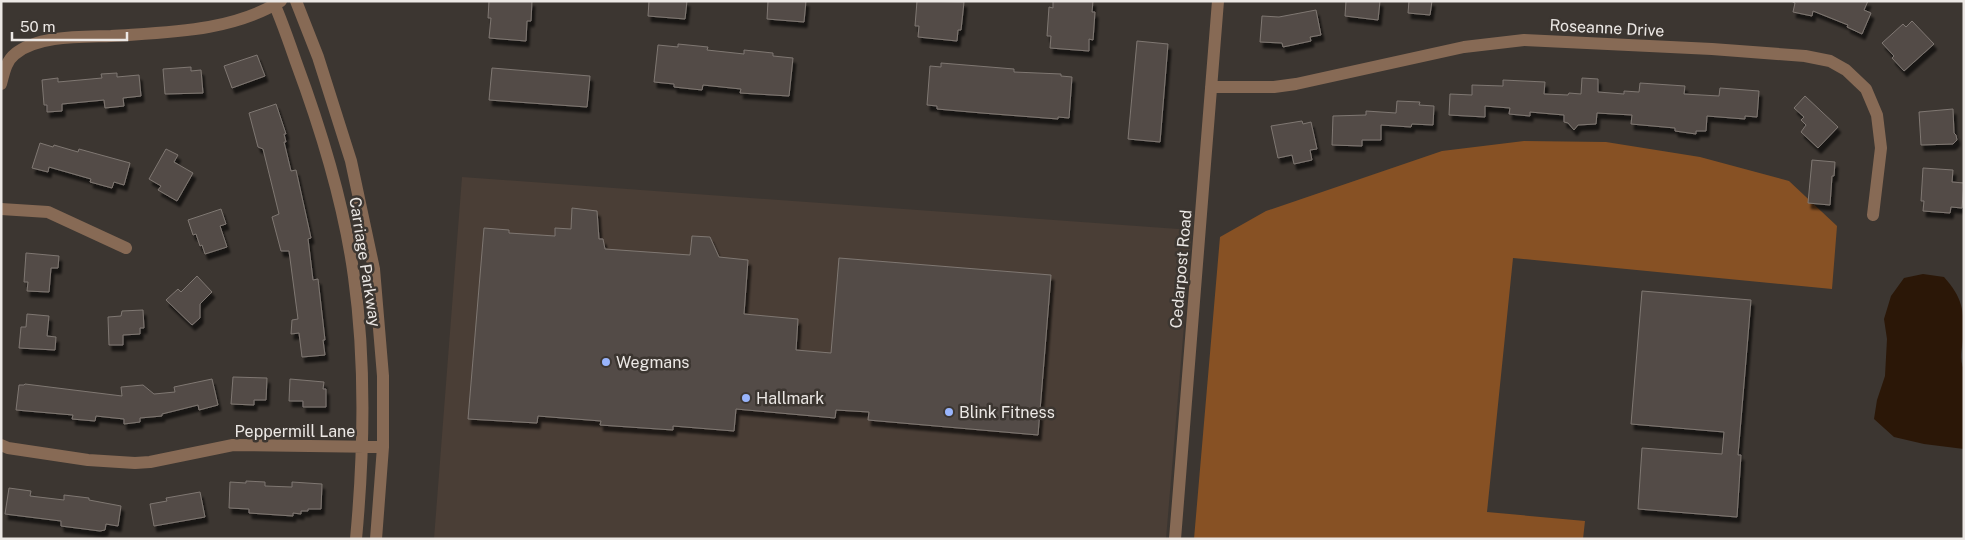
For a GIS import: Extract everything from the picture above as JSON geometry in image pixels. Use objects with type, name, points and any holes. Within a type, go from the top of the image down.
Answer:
[{"type":"street","name":"Carriage Parkway","points":[[296,1],[318,57],[351,161],[374,269],[383,376],[383,448],[376,539]]},
{"type":"street","name":"Cedarpost Road","points":[[1175,539],[1218,1]]},
{"type":"street","name":"Carriage Parkway","points":[[276,2],[320,125],[343,212],[354,278],[361,345],[362,447],[356,539]]},
{"type":"street","points":[[1,84],[7,62],[16,53],[31,45],[60,38],[161,33],[220,25],[263,12],[276,2]]},
{"type":"street","name":"Roseanne Drive","points":[[1211,87],[1274,87],[1296,84],[1464,48],[1524,40],[1712,49],[1805,56],[1830,61],[1846,70],[1866,89],[1877,115],[1881,148],[1872,215]]},
{"type":"street","points":[[1,209],[48,212],[126,248]]},
{"type":"street","name":"Peppermill Lane","points":[[1,445],[8,448],[88,460],[135,462],[150,462],[233,445],[383,448]]},
{"type":"shaded area","points":[[1524,141],[1606,142],[1700,157],[1789,181],[1837,226],[1832,289],[1513,258],[1487,512],[1585,521],[1583,539],[1194,539],[1220,237],[1266,211],[1442,151]]},
{"type":"shaded area","points":[[462,177],[1192,230],[1166,539],[434,539]]},
{"type":"shaded area","points":[[1923,274],[1944,277],[1955,291],[1963,312],[1961,358],[1964,370],[1964,449],[1924,444],[1894,437],[1874,419],[1877,400],[1885,376],[1887,339],[1884,319],[1891,296],[1904,278]]},
{"type":"building","points":[[489,1],[532,1],[531,21],[527,21],[526,41],[489,38],[491,18],[488,18]]},
{"type":"building","points":[[649,1],[687,1],[685,19],[648,16]]},
{"type":"building","points":[[768,1],[806,1],[804,22],[767,19]]},
{"type":"building","points":[[917,1],[964,2],[961,30],[958,30],[957,41],[918,37],[919,26],[915,26]]},
{"type":"building","points":[[1053,1],[1093,1],[1092,12],[1095,12],[1093,40],[1089,39],[1089,51],[1050,48],[1051,36],[1047,36],[1049,7],[1053,8]]},
{"type":"building","points":[[1346,1],[1380,1],[1378,20],[1345,16]]},
{"type":"building","points":[[1409,1],[1432,1],[1430,15],[1408,13]]},
{"type":"building","points":[[1791,1],[1868,1],[1864,10],[1871,13],[1862,34],[1847,27],[1848,25],[1813,11],[1812,16],[1793,12],[1795,3]]},
{"type":"building","points":[[1316,10],[1321,35],[1310,37],[1311,41],[1283,47],[1282,43],[1260,42],[1262,16],[1279,17]]},
{"type":"building","points":[[1912,21],[1934,44],[1904,71],[1882,43],[1903,24],[1906,27]]},
{"type":"building","points":[[1137,41],[1168,44],[1160,142],[1128,139]]},
{"type":"building","points":[[678,44],[708,47],[707,50],[744,54],[744,50],[773,53],[773,56],[793,58],[789,96],[740,93],[741,89],[703,85],[702,90],[674,87],[674,84],[654,82],[658,45],[678,47]]},
{"type":"building","points":[[257,55],[265,76],[232,88],[224,66]]},
{"type":"building","points":[[941,63],[1014,69],[1014,72],[1061,74],[1061,76],[1072,77],[1069,118],[1058,117],[1058,119],[937,109],[937,106],[927,105],[930,66],[941,67]]},
{"type":"building","points":[[191,67],[191,71],[201,70],[203,93],[165,94],[163,69]]},
{"type":"building","points":[[492,68],[590,76],[587,107],[489,100]]},
{"type":"building","points":[[117,73],[117,77],[139,75],[141,96],[123,98],[124,106],[105,108],[104,100],[62,104],[62,111],[47,112],[47,105],[44,105],[42,80],[58,78],[58,82],[102,78],[101,74]]},
{"type":"building","points":[[1582,78],[1598,79],[1598,92],[1624,94],[1624,91],[1639,92],[1640,83],[1685,86],[1684,94],[1719,96],[1720,88],[1759,91],[1757,117],[1745,116],[1745,119],[1707,116],[1706,131],[1696,131],[1696,134],[1675,131],[1675,128],[1631,124],[1632,115],[1597,113],[1596,124],[1578,125],[1574,130],[1568,123],[1564,122],[1564,115],[1530,112],[1530,116],[1509,114],[1510,108],[1485,106],[1485,117],[1449,115],[1450,94],[1472,95],[1472,85],[1503,86],[1503,80],[1545,82],[1544,94],[1568,95],[1569,93],[1581,94]]},
{"type":"building","points":[[1805,96],[1838,127],[1818,148],[1801,132],[1806,125],[1801,120],[1804,117],[1794,108]]},
{"type":"building","points":[[1397,101],[1420,102],[1419,105],[1434,106],[1433,125],[1412,124],[1411,127],[1381,125],[1381,140],[1362,140],[1362,146],[1332,145],[1333,116],[1366,115],[1366,111],[1396,113]]},
{"type":"building","points":[[276,104],[286,134],[284,134],[286,142],[284,142],[291,171],[296,170],[311,238],[308,239],[313,280],[318,279],[325,355],[302,357],[299,333],[291,334],[292,320],[298,319],[289,251],[281,251],[272,217],[279,214],[263,149],[258,147],[249,113]]},
{"type":"building","points":[[1953,109],[1954,133],[1957,140],[1953,144],[1921,145],[1919,112]]},
{"type":"building","points":[[1302,121],[1303,124],[1311,122],[1317,149],[1310,150],[1312,160],[1294,164],[1292,155],[1278,158],[1271,126]]},
{"type":"building","points":[[40,143],[78,152],[79,149],[130,163],[124,185],[114,182],[112,188],[90,182],[91,179],[49,167],[48,172],[32,168]]},
{"type":"building","points":[[166,149],[178,155],[174,162],[193,173],[177,201],[158,190],[161,186],[149,179]]},
{"type":"building","points":[[1812,160],[1835,162],[1830,205],[1808,203]]},
{"type":"building","points":[[1923,168],[1953,170],[1952,182],[1964,183],[1962,208],[1951,207],[1950,213],[1923,211],[1924,201],[1921,201]]},
{"type":"building","points":[[572,208],[597,211],[599,239],[603,239],[605,249],[690,255],[692,236],[710,237],[719,257],[748,260],[744,314],[798,319],[796,350],[831,353],[839,258],[1051,275],[1038,435],[868,420],[869,412],[836,410],[835,418],[736,409],[734,431],[673,426],[673,430],[600,425],[601,421],[538,416],[537,423],[468,419],[484,228],[509,230],[509,233],[555,236],[555,228],[571,229]]},
{"type":"building","points":[[221,209],[226,224],[220,226],[227,247],[205,254],[196,234],[193,235],[188,220]]},
{"type":"building","points":[[26,253],[59,256],[58,268],[51,268],[49,292],[27,291],[28,282],[24,282]]},
{"type":"building","points":[[197,276],[212,292],[200,304],[200,318],[192,325],[166,300],[178,289],[181,292]]},
{"type":"building","points":[[1642,291],[1751,300],[1738,455],[1741,455],[1737,517],[1638,509],[1642,448],[1722,454],[1724,432],[1631,424]]},
{"type":"building","points":[[143,310],[144,328],[140,328],[140,334],[123,335],[123,345],[109,345],[108,317],[121,316],[122,311]]},
{"type":"building","points":[[27,314],[49,316],[47,336],[56,337],[55,350],[19,348],[21,327],[26,327]]},
{"type":"building","points":[[233,377],[267,378],[266,400],[254,400],[254,405],[231,404]]},
{"type":"building","points":[[212,379],[218,405],[199,410],[198,405],[162,414],[162,416],[140,418],[140,422],[124,424],[124,419],[96,416],[95,421],[72,419],[73,415],[16,410],[19,385],[25,384],[122,396],[121,387],[143,385],[154,394],[175,392],[174,387]]},
{"type":"building","points":[[290,379],[324,382],[323,389],[326,389],[326,407],[303,407],[303,401],[289,401]]},
{"type":"building","points":[[246,481],[265,482],[265,486],[292,487],[292,482],[322,484],[321,509],[308,509],[308,511],[301,511],[301,514],[293,513],[293,516],[249,513],[249,509],[229,508],[230,482],[246,483]]},
{"type":"building","points":[[9,488],[31,491],[30,496],[64,500],[64,495],[89,498],[89,500],[121,506],[118,526],[106,524],[105,530],[100,531],[61,526],[61,521],[5,514]]},
{"type":"building","points":[[200,492],[205,517],[154,526],[150,504],[167,501],[166,498]]},
{"type":"place","name":"Wegmans","points":[[606,362]]},
{"type":"place","name":"Hallmark","points":[[746,398]]},
{"type":"place","name":"Blink Fitness","points":[[949,412]]}]
